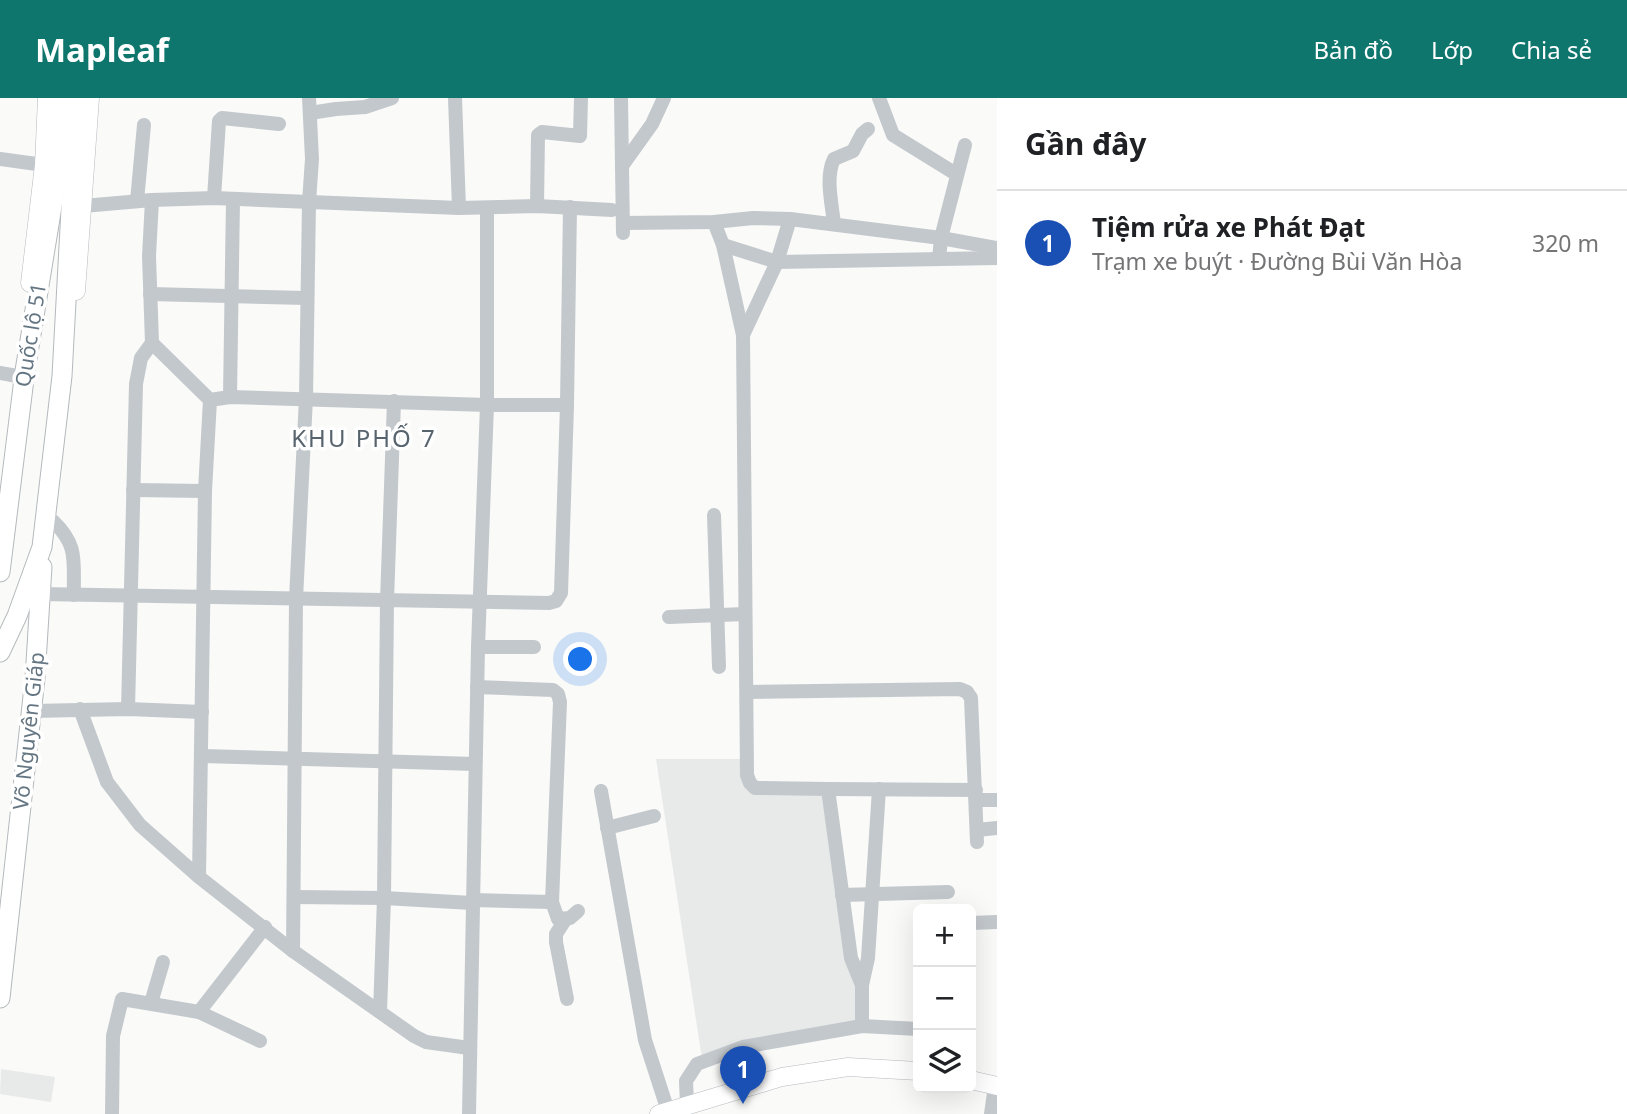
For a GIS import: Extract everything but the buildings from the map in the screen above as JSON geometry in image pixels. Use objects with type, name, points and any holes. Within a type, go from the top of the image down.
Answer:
[{"type":"highway","name":"Quốc lộ 51","points":[[0,572],[25,371],[53,200],[59,98]]},
{"type":"highway","name":"Quốc lộ 51","points":[[0,652],[6,624],[42,547],[62,376],[77,98]]},
{"type":"highway","name":"Võ Nguyên Giáp","points":[[0,998],[32,711],[42,547]]},
{"type":"highway","points":[[6,624],[39,628]]},
{"type":"main road","name":"Quốc lộ 51","points":[[0,522],[8,375],[38,224],[47,98]]},
{"type":"main road","name":"Quốc lộ 51","points":[[42,547],[53,521],[70,377],[90,98]]},
{"type":"main road","points":[[663,1113],[782,1077],[848,1067],[913,1071]]},
{"type":"main road","points":[[976,1081],[996,1086]]},
{"type":"street","points":[[293,951],[296,599],[306,398],[312,159],[309,98]]},
{"type":"street","points":[[310,113],[365,107],[392,98]]},
{"type":"street","points":[[455,98],[460,208]]},
{"type":"street","points":[[537,206],[538,135],[542,132],[580,136],[581,98]]},
{"type":"street","points":[[621,98],[623,228],[753,218],[790,219],[941,238],[997,248]]},
{"type":"street","points":[[622,166],[652,124],[664,98]]},
{"type":"street","points":[[879,98],[893,135],[956,174]]},
{"type":"street","points":[[214,198],[219,121],[222,118],[279,124]]},
{"type":"street","points":[[128,709],[136,384],[141,358],[152,343],[144,201],[144,125]]},
{"type":"street","points":[[834,224],[831,165],[834,159],[853,151],[862,134],[868,129]]},
{"type":"street","points":[[939,259],[941,238],[965,145]]},
{"type":"street","points":[[0,159],[44,165]]},
{"type":"street","points":[[83,206],[214,198],[460,208],[537,206],[612,210]]},
{"type":"street","points":[[230,397],[233,199]]},
{"type":"street","points":[[40,594],[387,601],[556,601],[561,593],[570,207]]},
{"type":"street","points":[[469,1114],[475,764],[487,405],[487,208]]},
{"type":"street","points":[[743,334],[777,262],[790,219]]},
{"type":"street","points":[[714,222],[723,245],[743,334],[747,775],[750,783],[755,788],[879,789],[976,795],[997,800]]},
{"type":"street","points":[[723,245],[777,262],[997,258]]},
{"type":"street","points":[[150,294],[307,298]]},
{"type":"street","points":[[152,343],[210,400],[205,491],[199,877]]},
{"type":"street","points":[[210,400],[230,397],[306,398],[487,405],[567,405]]},
{"type":"street","points":[[380,1012],[387,601],[394,401]]},
{"type":"street","points":[[133,490],[205,491]]},
{"type":"street","points":[[714,515],[719,667]]},
{"type":"street","points":[[53,521],[69,538],[73,548],[74,595]]},
{"type":"street","points":[[669,617],[745,614]]},
{"type":"street","points":[[478,647],[534,647]]},
{"type":"street","points":[[477,687],[553,690],[558,694],[552,902],[558,919],[565,920]]},
{"type":"street","points":[[747,692],[960,689],[967,692],[971,698],[977,836],[997,828]]},
{"type":"street","points":[[80,709],[107,782],[140,825],[199,877],[293,951],[426,1042],[469,1048]]},
{"type":"street","points":[[32,711],[128,709],[202,712]]},
{"type":"street","points":[[202,756],[475,764]]},
{"type":"street","points":[[828,789],[851,958],[862,985]]},
{"type":"street","points":[[862,1026],[862,985],[868,958],[879,789]]},
{"type":"street","points":[[601,791],[645,1040],[663,1113]]},
{"type":"street","points":[[607,828],[654,816]]},
{"type":"street","points":[[842,895],[948,892]]},
{"type":"street","points":[[295,897],[552,902]]},
{"type":"street","points":[[567,999],[556,934],[565,920],[578,911]]},
{"type":"street","points":[[976,923],[997,922]]},
{"type":"street","points":[[200,1012],[265,927]]},
{"type":"street","points":[[151,1003],[163,962]]},
{"type":"street","points":[[112,1114],[113,1036],[122,999],[200,1012],[260,1041]]},
{"type":"street","points":[[687,1105],[687,1081],[697,1064],[743,1047],[862,1026],[913,1029]]},
{"type":"street","points":[[991,1114],[996,1086]]},
{"type":"shaded area","points":[[656,759],[747,759],[750,783],[828,789],[862,1022],[702,1059]]},
{"type":"shaded area","points":[[1,1069],[55,1077],[51,1102],[0,1094]]},
{"type":"place","name":"Tiệm rửa xe Phát Đạt","points":[[743,1104]]},
{"type":"district","name":"KHU PHỐ 7","points":[[364,439]]}]
